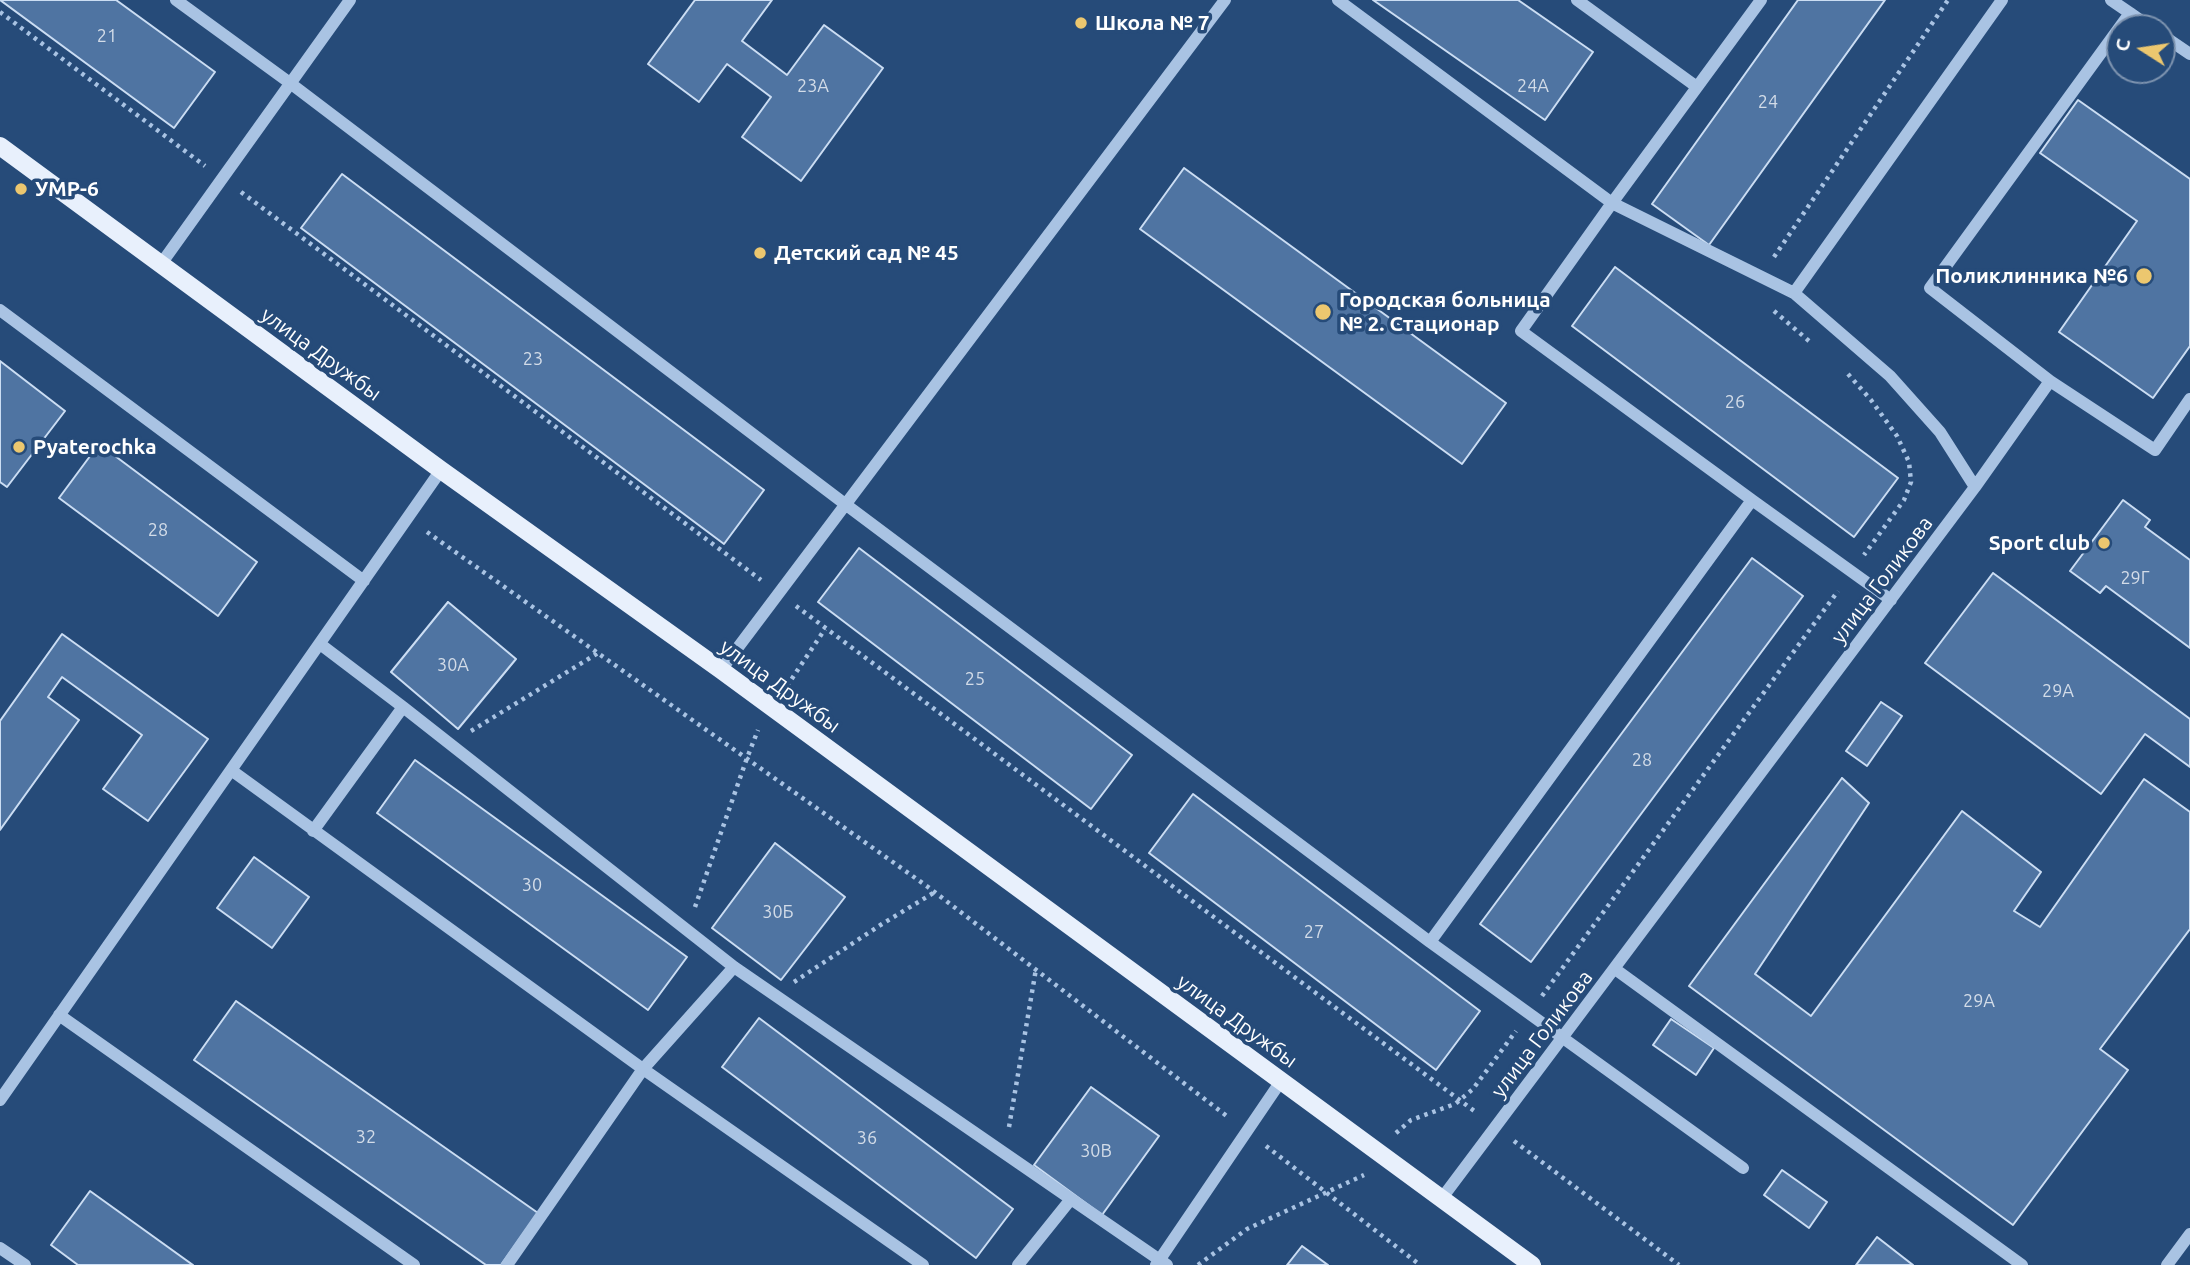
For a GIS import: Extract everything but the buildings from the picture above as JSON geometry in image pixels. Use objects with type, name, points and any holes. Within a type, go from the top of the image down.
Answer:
[{"type":"main road","name":"улица Дружбы","points":[[0,146],[441,470],[721,670],[1532,1265]]},
{"type":"street","points":[[176,0],[290,83],[845,504],[1430,942],[1743,1168]]},
{"type":"street","points":[[161,264],[350,0]]},
{"type":"street","points":[[721,670],[1225,0]]},
{"type":"street","points":[[1338,0],[1612,203],[1794,293],[1889,376],[1940,432],[1975,487]]},
{"type":"street","points":[[1577,0],[1697,88]]},
{"type":"street","points":[[1761,0],[1521,331],[1891,600]]},
{"type":"street","points":[[1794,293],[2002,0]]},
{"type":"street","points":[[2111,0],[2130,13],[1930,288],[2050,381],[2155,450],[2190,399]]},
{"type":"street","points":[[0,310],[364,581]]},
{"type":"street","name":"улица Голикова","points":[[1442,1198],[1891,600],[2050,381]]},
{"type":"street","points":[[0,1100],[441,470]]},
{"type":"street","points":[[1430,942],[1752,500]]},
{"type":"street","points":[[320,644],[734,967],[1161,1263],[1281,1081]]},
{"type":"street","points":[[313,831],[403,707]]},
{"type":"street","points":[[231,770],[643,1069],[923,1265]]},
{"type":"street","points":[[507,1265],[643,1069],[734,967]]},
{"type":"street","points":[[1615,969],[2022,1265]]},
{"type":"street","points":[[59,1015],[414,1265]]},
{"type":"street","points":[[1018,1265],[1071,1199]]},
{"type":"street","points":[[2167,1265],[2190,1234]]},
{"type":"street","points":[[0,1248],[24,1265]]},
{"type":"path","points":[[1812,344],[1777,315],[1763,296],[1761,277],[1948,0]]},
{"type":"path","points":[[0,12],[1679,1265]]},
{"type":"path","points":[[1396,1133],[1411,1120],[1459,1100],[1473,1089],[1904,500],[1911,482],[1909,462],[1897,436],[1871,400],[1841,367]]},
{"type":"path","points":[[407,518],[935,892],[1420,1265]]},
{"type":"path","points":[[787,686],[826,629]]},
{"type":"path","points":[[450,743],[598,653]]},
{"type":"path","points":[[687,931],[760,726]]},
{"type":"path","points":[[774,995],[882,923],[935,892]]},
{"type":"path","points":[[1004,1153],[1036,969]]},
{"type":"path","points":[[1199,1265],[1247,1229],[1365,1175]]},
{"type":"place","name":"Школа № 7","points":[[1081,23]]},
{"type":"place","name":"УМР-6","points":[[21,189]]},
{"type":"place","name":"Детский сад № 45","points":[[760,253]]},
{"type":"place","name":"Поликлинника №6","points":[[2144,276]]},
{"type":"place","name":"Городская больница № 2. Стационар","points":[[1323,312]]},
{"type":"place","name":"Pyaterochka","points":[[19,447]]},
{"type":"place","name":"Sport club","points":[[2104,543]]}]
